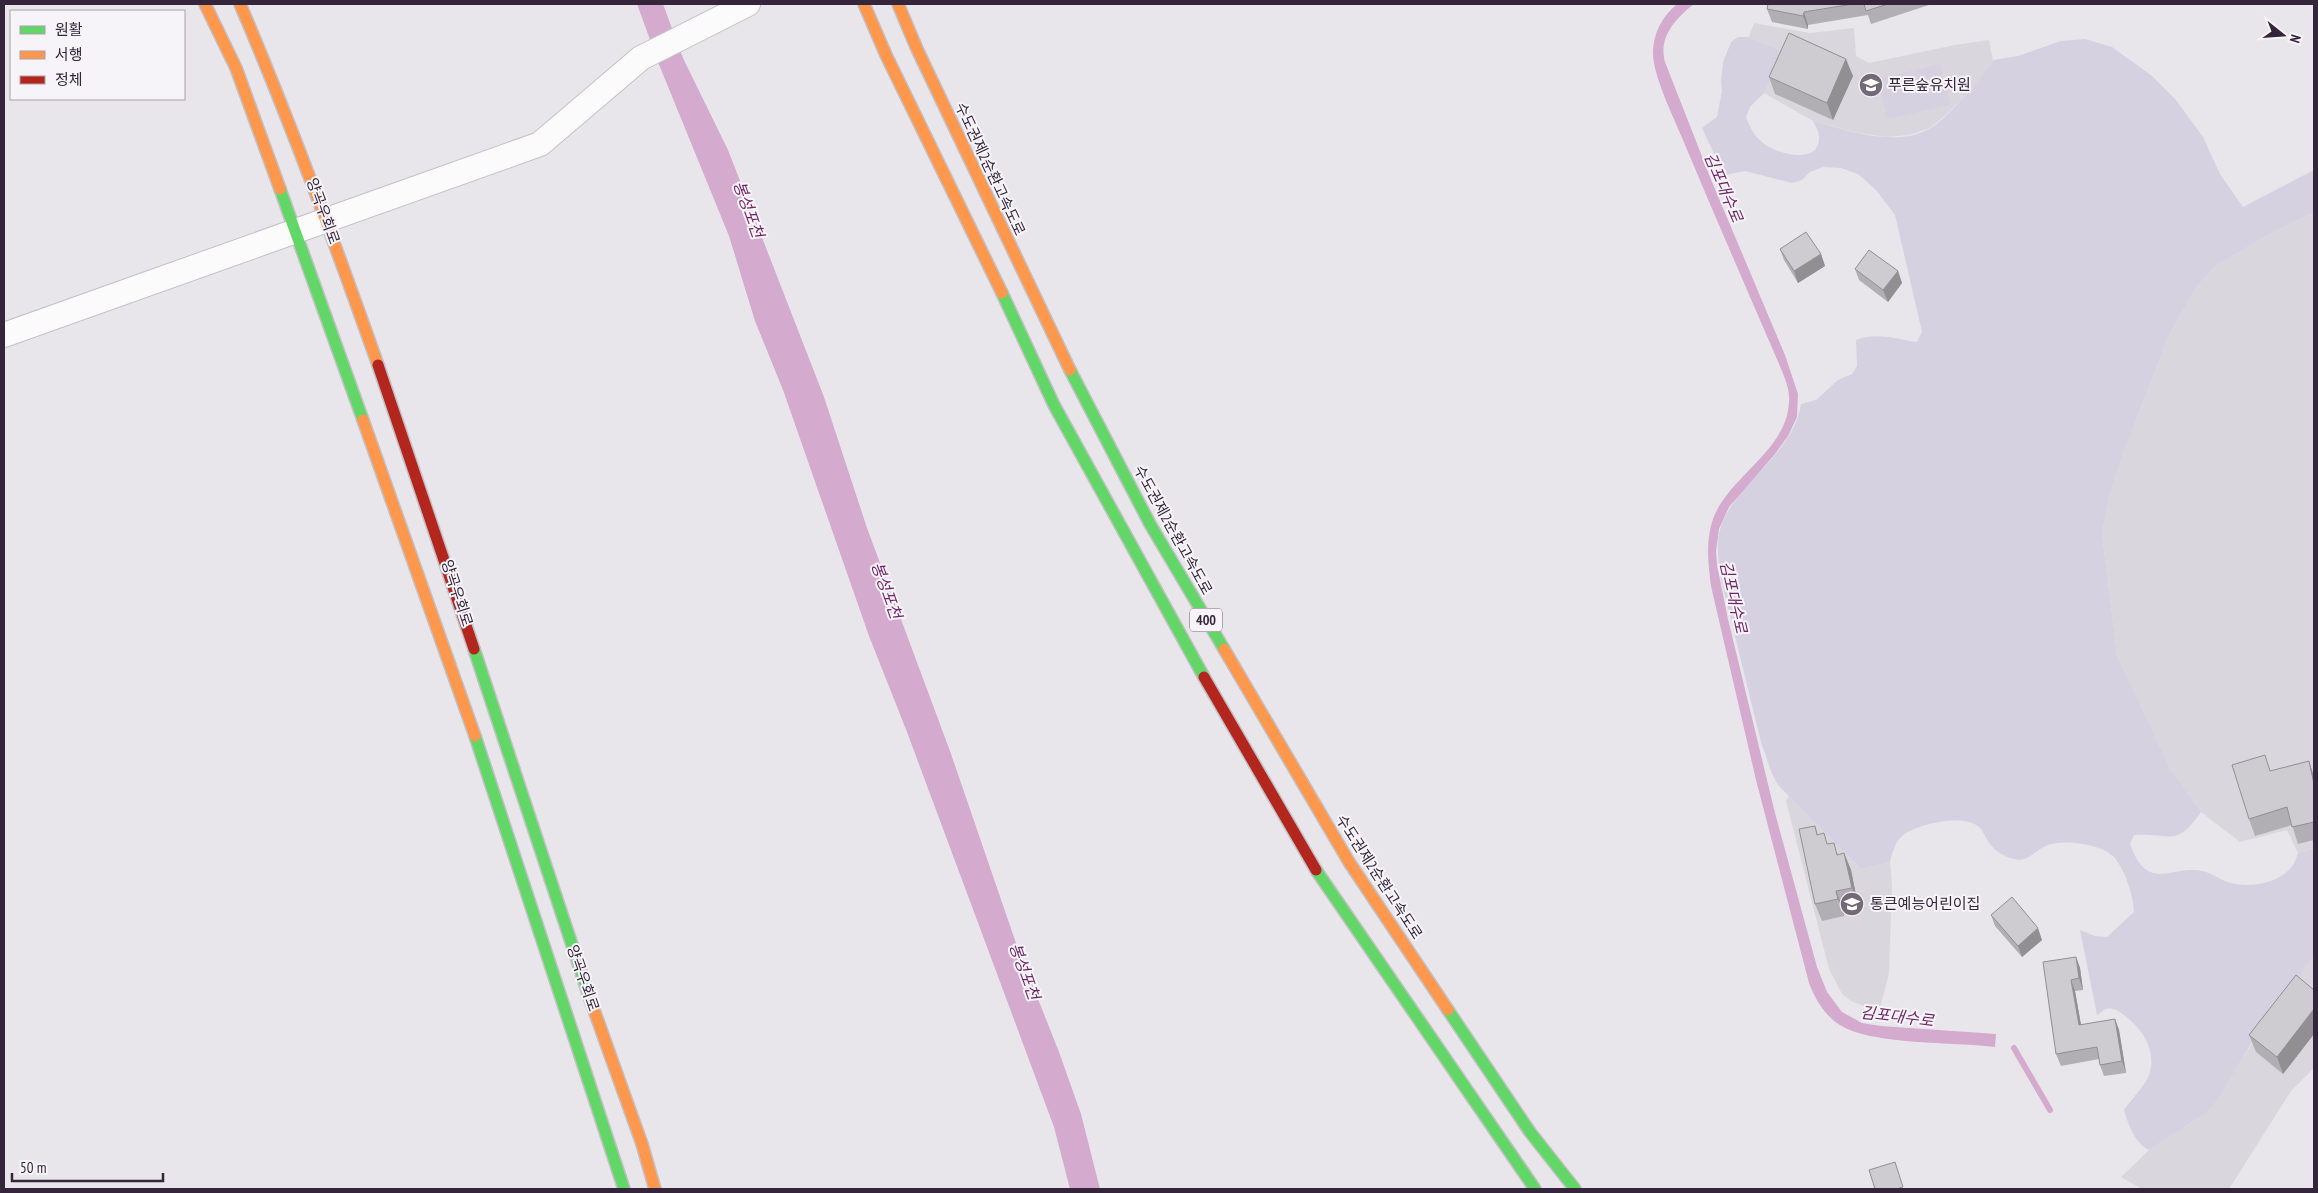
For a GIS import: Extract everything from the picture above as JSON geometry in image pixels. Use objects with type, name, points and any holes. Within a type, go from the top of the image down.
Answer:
[{"type":"main road","name":"양곡우회로","points":[[205,4],[236,68],[456,678],[624,1189]]},
{"type":"main road","name":"양곡우회로","points":[[240,4],[274,83],[326,219],[418,476],[582,978],[642,1144],[655,1189]]},
{"type":"main road","name":"400","points":[[864,4],[979,243],[1054,405],[1180,635],[1320,877],[1535,1189]]},
{"type":"main road","name":"수도권제2순환고속도로","points":[[900,9],[1056,342],[1150,524],[1349,862],[1530,1132],[1575,1189]]},
{"type":"main road","points":[[603,1124],[608,1180]]},
{"type":"main road","points":[[642,1144],[665,1189]]},
{"type":"street","points":[[4,335],[294,230],[540,144],[641,58],[748,4]]},
{"type":"shaded area","name":"푸른숲유치원","points":[[1754,23],[1810,33],[1854,28],[1856,56],[1869,63],[1989,40],[1993,60],[1982,78],[1946,115],[1930,128],[1909,135],[1886,137],[1858,133],[1813,121],[1764,93],[1782,51],[1749,37]]},
{"type":"shaded area","points":[[1738,37],[1749,37],[1782,51],[1764,93],[1750,107],[1746,117],[1760,140],[1769,147],[1787,154],[1806,154],[1813,151],[1818,145],[1819,134],[1813,121],[1872,136],[1903,137],[1917,134],[1931,128],[1946,116],[1978,82],[1993,60],[2018,56],[2061,41],[2085,39],[2112,47],[2152,76],[2176,100],[2203,137],[2220,174],[2243,207],[2314,170],[2314,215],[2311,214],[2273,232],[2215,266],[2196,288],[2169,335],[2123,454],[2110,493],[2102,533],[2117,655],[2170,768],[2201,812],[2179,835],[2134,835],[2130,844],[2137,860],[2145,869],[2153,873],[2162,874],[2194,870],[2209,873],[2227,882],[2251,885],[2268,882],[2283,875],[2292,866],[2298,853],[2314,849],[2314,956],[2287,991],[2252,1042],[2217,1100],[2206,1113],[2149,1150],[2139,1143],[2130,1128],[2124,1110],[2149,1076],[2151,1055],[2149,1047],[2142,1033],[2131,1020],[2120,1012],[2109,1009],[2097,1015],[2080,930],[2095,936],[2107,937],[2134,912],[2128,882],[2113,856],[2100,848],[2063,842],[2048,845],[2024,859],[2014,859],[2001,854],[1993,848],[1979,827],[1972,823],[1951,821],[1916,828],[1900,838],[1890,862],[1861,869],[1778,785],[1772,774],[1761,742],[1720,575],[1718,540],[1723,521],[1745,488],[1785,442],[1795,424],[1801,404],[1816,400],[1838,380],[1852,374],[1857,366],[1856,340],[1879,336],[1917,342],[1922,332],[1895,215],[1876,190],[1858,174],[1841,168],[1823,167],[1810,172],[1802,180],[1792,183],[1745,171],[1724,175],[1702,128],[1717,117],[1722,91],[1723,62],[1731,42]]},
{"type":"shaded area","points":[[1940,64],[1950,105],[1887,119],[1878,79]]},
{"type":"shaded area","points":[[2311,214],[2314,215],[2314,849],[2298,853],[2287,830],[2240,842],[2201,812],[2170,768],[2117,655],[2102,533],[2110,492],[2123,454],[2169,335],[2196,288],[2215,266],[2273,232]]},
{"type":"shaded area","name":"통큰예능어린이집","points":[[1789,796],[1861,869],[1890,862],[1892,885],[1889,973],[1879,1012],[1851,1001],[1842,994],[1829,969],[1786,801]]},
{"type":"shaded area","points":[[2314,956],[2314,1068],[2291,1091],[2229,1189],[2142,1189],[2121,1177],[2149,1150],[2206,1113],[2287,991]]},
{"type":"water","name":"봉성포천","points":[[637,4],[663,4],[683,58],[728,150],[824,397],[867,528],[950,751],[1017,946],[1059,1052],[1081,1114],[1100,1189],[1070,1189],[1054,1127],[907,732],[869,636],[783,390],[755,321],[729,236],[660,67]]},
{"type":"water","points":[[1677,4],[1694,4],[1681,15],[1666,36],[1663,53],[1665,62],[1712,182],[1785,355],[1798,394],[1797,417],[1788,436],[1775,454],[1729,507],[1719,529],[1716,551],[1728,619],[1775,813],[1817,967],[1827,992],[1842,1012],[1862,1023],[1996,1034],[1995,1047],[1914,1042],[1871,1036],[1854,1031],[1840,1025],[1825,1012],[1817,1001],[1809,983],[1756,780],[1711,586],[1708,559],[1710,532],[1715,514],[1735,485],[1760,459],[1781,431],[1787,415],[1789,394],[1782,371],[1656,73],[1653,46],[1657,32],[1667,14]]},
{"type":"building","points":[[1768,4],[1853,4],[1804,12],[1803,16],[1767,9]]},
{"type":"building","points":[[1864,4],[1888,4],[1866,11]]},
{"type":"building","points":[[1789,33],[1846,59],[1827,103],[1769,77]]},
{"type":"building","points":[[1806,232],[1821,254],[1794,271],[1780,249]]},
{"type":"building","points":[[1869,250],[1898,271],[1883,290],[1855,269]]},
{"type":"building","points":[[2265,755],[2270,771],[2309,761],[2314,784],[2314,822],[2292,827],[2287,807],[2249,819],[2232,765]]},
{"type":"building","points":[[1815,826],[1817,835],[1824,833],[1827,844],[1834,843],[1837,855],[1844,853],[1852,888],[1836,891],[1838,899],[1815,904],[1799,829]]},
{"type":"building","points":[[2012,897],[2038,928],[2018,946],[1991,915]]},
{"type":"building","points":[[2076,957],[2079,978],[2071,980],[2079,1025],[2115,1019],[2122,1061],[2100,1065],[2097,1047],[2056,1054],[2043,962]]},
{"type":"building","points":[[2296,975],[2314,990],[2314,1009],[2277,1057],[2249,1035]]},
{"type":"building","points":[[1895,1162],[1903,1187],[1875,1189],[1869,1170]]},
{"type":"waterway","name":"김포대수로","points":[[2014,1048],[2050,1110]]},
{"type":"traffic: fast","points":[[280,189],[363,420]]},
{"type":"traffic: fast","points":[[1002,293],[1054,405],[1204,677]]},
{"type":"traffic: fast","points":[[1070,370],[1150,524],[1224,649]]},
{"type":"traffic: fast","points":[[474,649],[589,996]]},
{"type":"traffic: fast","points":[[475,736],[624,1189]]},
{"type":"traffic: fast","points":[[1316,870],[1535,1189]]},
{"type":"traffic: fast","points":[[1448,1010],[1530,1132],[1575,1189]]},
{"type":"traffic: slow","points":[[205,4],[236,68],[280,189]]},
{"type":"traffic: slow","points":[[240,4],[312,184],[378,365]]},
{"type":"traffic: slow","points":[[864,4],[886,55],[1002,293]]},
{"type":"traffic: slow","points":[[898,4],[917,49],[1070,370]]},
{"type":"traffic: slow","points":[[363,420],[475,736]]},
{"type":"traffic: slow","points":[[1224,649],[1349,862],[1448,1010]]},
{"type":"traffic: slow","points":[[589,996],[642,1144],[655,1189]]},
{"type":"traffic: jam","points":[[378,365],[474,649]]},
{"type":"traffic: jam","points":[[1204,677],[1316,870]]},
{"type":"place","name":"푸른숲유치원","points":[[1871,85]]},
{"type":"place","name":"통큰예능어린이집","points":[[1852,904]]}]
